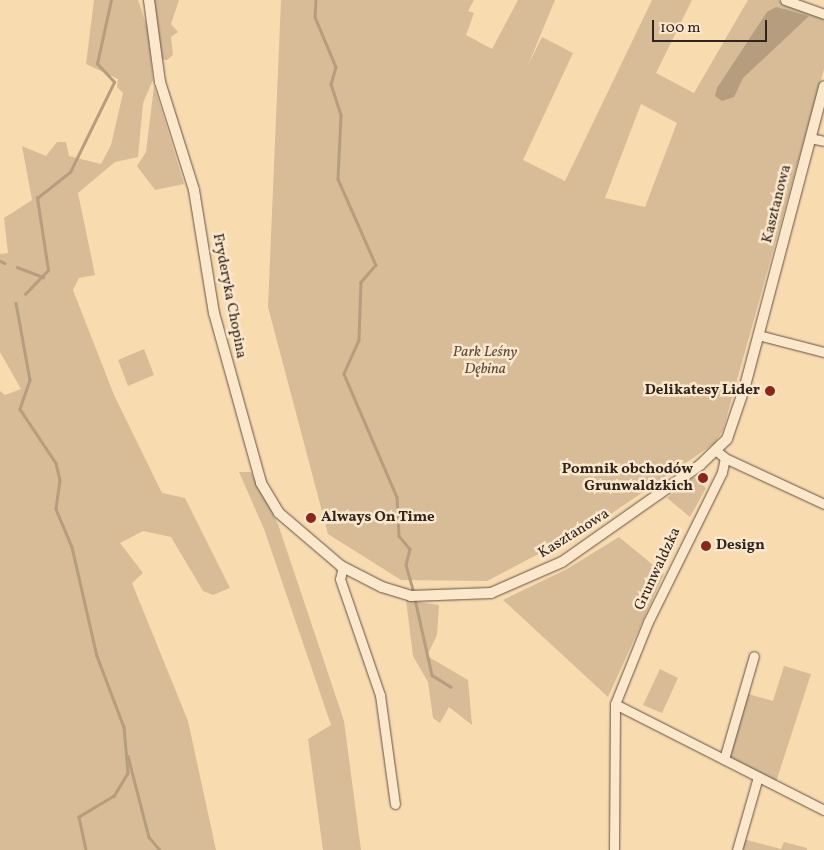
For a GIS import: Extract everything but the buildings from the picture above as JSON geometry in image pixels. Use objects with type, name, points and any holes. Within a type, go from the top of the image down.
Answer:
[{"type":"street","name":"Fryderyka Chopina","points":[[149,0],[160,82],[194,190],[214,313],[261,482],[279,513],[342,567]]},
{"type":"street","points":[[785,0],[824,14]]},
{"type":"street","name":"Kasztanowa","points":[[342,567],[382,587],[416,596],[492,593],[562,562],[721,454],[735,422],[824,86]]},
{"type":"street","points":[[810,138],[824,142]]},
{"type":"street","points":[[758,335],[824,352]]},
{"type":"street","points":[[721,454],[824,504]]},
{"type":"street","name":"Grunwaldzka","points":[[614,850],[616,704],[644,630],[721,454]]},
{"type":"street","points":[[342,567],[340,579],[380,695],[395,804]]},
{"type":"street","points":[[724,759],[754,656]]},
{"type":"street","points":[[616,704],[824,810]]},
{"type":"street","points":[[737,850],[758,777]]},
{"type":"green space","points":[[94,0],[138,0],[148,30],[153,80],[143,103],[138,157],[115,162],[78,193],[95,275],[79,278],[73,290],[114,395],[162,493],[185,498],[230,588],[213,595],[203,591],[171,537],[143,531],[120,543],[143,573],[132,583],[188,721],[216,850],[0,850],[0,391],[5,395],[21,389],[0,352],[0,254],[8,253],[4,218],[32,200],[22,146],[46,156],[57,142],[66,142],[69,156],[101,164],[111,145],[123,93],[117,87],[118,79],[86,64]]},
{"type":"green space","points":[[154,0],[179,0],[171,24],[178,32],[171,37],[173,55],[167,60],[161,59]]},
{"type":"green space","name":"Park Leśny Dębina","points":[[281,0],[474,0],[468,11],[474,13],[466,35],[492,49],[518,0],[555,0],[528,65],[542,37],[573,53],[523,160],[565,181],[652,0],[692,0],[656,73],[694,93],[748,0],[779,0],[824,19],[824,69],[723,430],[715,443],[599,522],[487,581],[401,580],[328,534],[268,307]],"holes":[[[641,104],[677,123],[645,207],[605,198]]]},
{"type":"green space","points":[[154,86],[184,184],[155,190],[137,166],[146,152]]},
{"type":"green space","points":[[144,349],[154,375],[128,386],[118,360]]},
{"type":"green space","points":[[239,472],[251,472],[278,524],[344,721],[361,850],[323,850],[308,739],[331,725],[264,529]]},
{"type":"green space","points":[[693,477],[706,488],[690,517],[667,498]]},
{"type":"green space","points":[[619,537],[664,574],[608,697],[503,600],[567,569]]},
{"type":"green space","points":[[406,600],[439,605],[437,635],[427,656],[468,680],[472,725],[449,707],[440,723],[433,718],[428,682],[413,656]]},
{"type":"green space","points":[[784,666],[811,674],[776,782],[728,757],[745,693],[773,701]]},
{"type":"green space","points":[[660,669],[678,678],[662,713],[643,705]]},
{"type":"green space","points":[[743,839],[781,849],[784,842],[807,848],[807,850],[740,850]]},
{"type":"shaded area","points":[[776,7],[809,16],[743,78],[734,97],[722,101],[715,96],[717,88],[767,12]]},
{"type":"waterway","points":[[25,294],[48,270],[37,198],[70,172],[114,82],[97,64],[111,0]]},
{"type":"waterway","points":[[316,0],[315,17],[336,67],[331,84],[341,115],[338,179],[376,265],[361,282],[359,340],[344,374],[397,497],[399,536],[410,549],[406,565],[414,593]]},
{"type":"waterway","points":[[0,261],[5,263]]},
{"type":"waterway","points":[[17,267],[43,277]]},
{"type":"waterway","points":[[16,303],[30,380],[20,409],[56,463],[60,480],[56,509],[72,547],[97,656],[124,727],[128,773],[114,796],[79,817],[86,850]]},
{"type":"waterway","points":[[415,599],[432,675],[451,687]]},
{"type":"waterway","points":[[128,756],[149,837],[160,850]]},
{"type":"place","name":"Delikatesy Lider","points":[[770,391]]},
{"type":"place","name":"Pomnik obchodów Grunwaldzkich","points":[[703,478]]},
{"type":"place","name":"Always On Time","points":[[311,518]]},
{"type":"place","name":"Design","points":[[706,546]]}]
